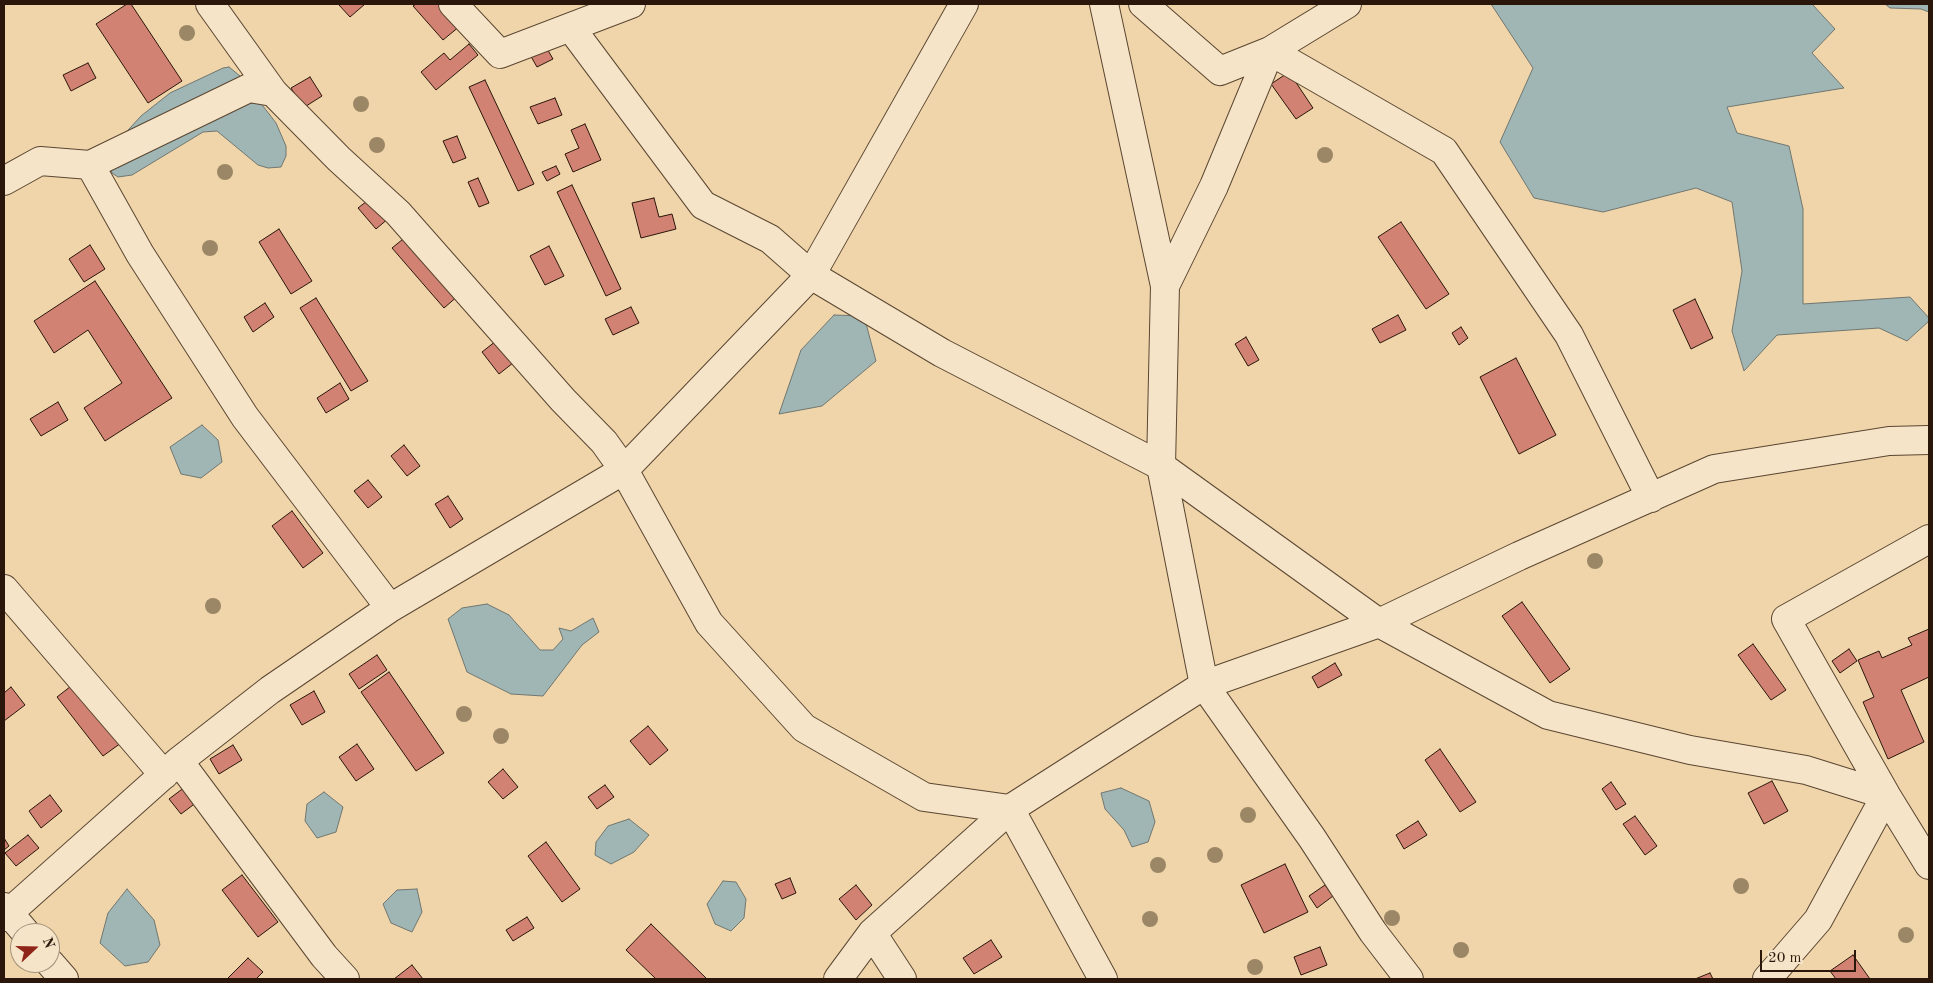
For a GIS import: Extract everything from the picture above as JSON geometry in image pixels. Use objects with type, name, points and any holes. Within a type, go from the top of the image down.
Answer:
[{"type":"street","points":[[210,4],[273,92],[339,159],[398,212],[563,400],[604,442],[624,470],[709,623],[804,728],[924,797],[1010,809]]},
{"type":"street","points":[[453,4],[500,54],[631,4]]},
{"type":"street","points":[[16,923],[5,912],[172,768],[270,690],[390,608],[624,470],[811,275],[964,4]]},
{"type":"street","points":[[1104,4],[1165,286],[1161,466],[1204,685],[1312,838],[1373,932],[1409,979]]},
{"type":"street","points":[[1143,4],[1220,71],[1270,51],[1347,4]]},
{"type":"street","points":[[571,28],[703,205],[770,239],[811,275],[942,353],[1161,466],[1379,623],[1548,715],[1690,750],[1806,770],[1886,795]]},
{"type":"street","points":[[1165,286],[1214,186],[1270,51]]},
{"type":"street","points":[[1270,51],[1444,151],[1569,335],[1650,498]]},
{"type":"street","points":[[4,182],[40,160],[90,164],[249,88],[273,92]]},
{"type":"street","points":[[90,164],[140,254],[245,417],[390,608]]},
{"type":"street","points":[[838,979],[872,933],[1010,809],[1204,685],[1379,623],[1519,556],[1714,469],[1889,441],[1929,440]]},
{"type":"street","points":[[1929,540],[1786,619],[1886,795],[1929,865]]},
{"type":"street","points":[[7,599],[172,768],[324,956],[345,979]]},
{"type":"street","points":[[1767,979],[1818,920],[1886,795]]},
{"type":"street","points":[[1010,809],[1103,979]]},
{"type":"street","points":[[872,933],[902,979]]},
{"type":"water","points":[[1491,4],[1812,4],[1835,29],[1812,53],[1844,88],[1727,107],[1737,133],[1789,146],[1803,209],[1803,304],[1910,297],[1929,318],[1929,321],[1907,341],[1879,328],[1777,335],[1744,371],[1732,331],[1742,271],[1732,202],[1696,188],[1603,212],[1534,198],[1500,142],[1533,68]]},
{"type":"water","points":[[1885,4],[1929,4],[1929,12],[1921,9],[1890,8]]},
{"type":"water","points":[[229,67],[240,76],[276,123],[286,146],[286,156],[281,167],[268,168],[258,165],[217,131],[203,132],[132,175],[118,177],[112,173],[108,161],[118,141],[141,116],[170,93],[223,68]]},
{"type":"water","points":[[834,315],[864,316],[876,361],[822,406],[779,414],[801,350]]},
{"type":"water","points":[[202,425],[218,440],[222,462],[201,478],[181,474],[170,447]]},
{"type":"water","points":[[487,604],[509,615],[540,650],[553,650],[563,639],[559,628],[571,631],[593,618],[599,632],[582,645],[543,696],[511,694],[467,672],[448,619],[462,608]]},
{"type":"water","points":[[1121,788],[1149,801],[1155,822],[1148,842],[1132,847],[1124,830],[1105,809],[1101,793]]},
{"type":"water","points":[[324,792],[343,807],[336,832],[317,838],[305,821],[307,804]]},
{"type":"water","points":[[629,819],[649,835],[634,852],[611,864],[595,855],[596,842],[608,826]]},
{"type":"water","points":[[723,881],[736,882],[746,899],[744,918],[731,931],[715,924],[707,904]]},
{"type":"water","points":[[127,889],[154,920],[160,945],[148,962],[125,966],[100,943],[108,913]]},
{"type":"water","points":[[417,889],[422,912],[412,932],[391,923],[383,904],[397,890]]},
{"type":"building","points":[[127,4],[131,4],[182,81],[148,103],[96,24]]},
{"type":"building","points":[[340,4],[365,4],[350,17]]},
{"type":"building","points":[[416,4],[441,4],[460,26],[443,40],[413,6]]},
{"type":"building","points":[[469,44],[478,55],[436,90],[421,72],[444,53],[450,60]]},
{"type":"building","points":[[545,45],[553,59],[537,67],[529,53]]},
{"type":"building","points":[[88,63],[96,78],[71,91],[63,75]]},
{"type":"building","points":[[1289,72],[1313,108],[1296,119],[1271,84]]},
{"type":"building","points":[[310,77],[322,96],[303,108],[291,88]]},
{"type":"building","points":[[485,80],[534,184],[518,191],[469,87]]},
{"type":"building","points":[[555,98],[562,115],[538,124],[530,107]]},
{"type":"building","points":[[585,124],[601,160],[573,172],[565,154],[579,148],[571,130]]},
{"type":"building","points":[[457,136],[466,158],[453,163],[443,141]]},
{"type":"building","points":[[556,166],[560,174],[547,181],[542,172]]},
{"type":"building","points":[[478,178],[489,203],[479,207],[468,182]]},
{"type":"building","points":[[572,185],[621,289],[606,296],[557,192]]},
{"type":"building","points":[[371,198],[389,218],[376,229],[358,208]]},
{"type":"building","points":[[654,198],[659,217],[672,214],[676,229],[641,238],[632,203]]},
{"type":"building","points":[[1401,222],[1449,294],[1426,309],[1378,237]]},
{"type":"building","points":[[279,229],[312,281],[291,294],[259,242]]},
{"type":"building","points":[[408,235],[459,295],[444,308],[392,248]]},
{"type":"building","points":[[90,245],[105,269],[84,282],[69,259]]},
{"type":"building","points":[[549,246],[564,276],[545,285],[530,256]]},
{"type":"building","points":[[95,281],[172,398],[105,441],[84,408],[122,383],[88,330],[54,353],[34,321]]},
{"type":"building","points":[[316,298],[368,381],[351,391],[300,308]]},
{"type":"building","points":[[1695,299],[1713,338],[1691,349],[1673,310]]},
{"type":"building","points":[[265,303],[274,317],[253,332],[244,317]]},
{"type":"building","points":[[631,307],[639,323],[613,335],[605,319]]},
{"type":"building","points":[[1398,315],[1406,330],[1380,343],[1372,329]]},
{"type":"building","points":[[1461,327],[1468,338],[1459,345],[1452,333]]},
{"type":"building","points":[[1246,337],[1259,360],[1248,366],[1235,344]]},
{"type":"building","points":[[496,341],[513,363],[499,374],[482,352]]},
{"type":"building","points":[[1516,358],[1556,435],[1519,454],[1480,377]]},
{"type":"building","points":[[340,383],[349,399],[326,413],[317,398]]},
{"type":"building","points":[[58,402],[68,420],[41,436],[30,419]]},
{"type":"building","points":[[404,445],[420,466],[407,476],[391,456]]},
{"type":"building","points":[[368,480],[382,497],[368,508],[354,491]]},
{"type":"building","points":[[448,496],[463,519],[450,528],[435,504]]},
{"type":"building","points":[[292,511],[323,553],[303,568],[272,526]]},
{"type":"building","points":[[1522,602],[1570,669],[1550,683],[1502,616]]},
{"type":"building","points":[[1929,629],[1929,677],[1901,690],[1924,742],[1888,759],[1863,702],[1874,697],[1858,660],[1879,651],[1882,658],[1912,645],[1908,638]]},
{"type":"building","points":[[1753,644],[1786,690],[1771,700],[1738,655]]},
{"type":"building","points":[[1849,649],[1857,661],[1840,673],[1832,661]]},
{"type":"building","points":[[377,655],[387,670],[359,689],[349,674]]},
{"type":"building","points":[[1335,663],[1342,675],[1318,688],[1312,677]]},
{"type":"building","points":[[389,672],[444,753],[416,771],[361,692]]},
{"type":"building","points":[[75,683],[121,743],[103,756],[57,697]]},
{"type":"building","points":[[11,687],[25,705],[4,721],[4,693]]},
{"type":"building","points":[[314,691],[325,712],[302,725],[290,705]]},
{"type":"building","points":[[648,726],[668,750],[650,765],[630,741]]},
{"type":"building","points":[[357,744],[374,769],[356,781],[339,757]]},
{"type":"building","points":[[233,745],[242,760],[219,774],[210,759]]},
{"type":"building","points":[[1440,749],[1476,802],[1460,812],[1425,760]]},
{"type":"building","points":[[503,769],[518,787],[503,799],[488,782]]},
{"type":"building","points":[[1772,781],[1788,811],[1764,824],[1748,793]]},
{"type":"building","points":[[1611,782],[1626,804],[1616,810],[1602,789]]},
{"type":"building","points":[[605,785],[614,797],[597,809],[588,797]]},
{"type":"building","points":[[185,787],[197,802],[181,814],[169,799]]},
{"type":"building","points":[[50,795],[62,811],[41,828],[29,811]]},
{"type":"building","points":[[1635,816],[1657,846],[1645,855],[1623,824]]},
{"type":"building","points":[[1418,821],[1427,835],[1404,849],[1396,835]]},
{"type":"building","points":[[28,835],[39,848],[16,866],[5,853]]},
{"type":"building","points":[[4,838],[9,846],[4,850]]},
{"type":"building","points":[[546,842],[580,889],[562,902],[528,856]]},
{"type":"building","points":[[1285,864],[1308,912],[1264,933],[1241,885]]},
{"type":"building","points":[[242,875],[278,922],[258,937],[222,890]]},
{"type":"building","points":[[790,878],[796,893],[782,899],[775,884]]},
{"type":"building","points":[[856,885],[872,905],[856,920],[839,899]]},
{"type":"building","points":[[1325,885],[1333,896],[1317,908],[1309,896]]},
{"type":"building","points":[[527,917],[534,928],[513,941],[506,930]]},
{"type":"building","points":[[651,924],[707,979],[656,979],[626,950]]},
{"type":"building","points":[[991,940],[1002,957],[974,974],[963,958]]},
{"type":"building","points":[[1320,947],[1327,965],[1301,975],[1294,957]]},
{"type":"building","points":[[1853,955],[1870,979],[1836,979],[1830,971]]},
{"type":"building","points":[[248,958],[263,972],[256,979],[227,979]]},
{"type":"building","points":[[412,965],[423,979],[394,979]]},
{"type":"building","points":[[1710,973],[1713,979],[1695,979]]}]
